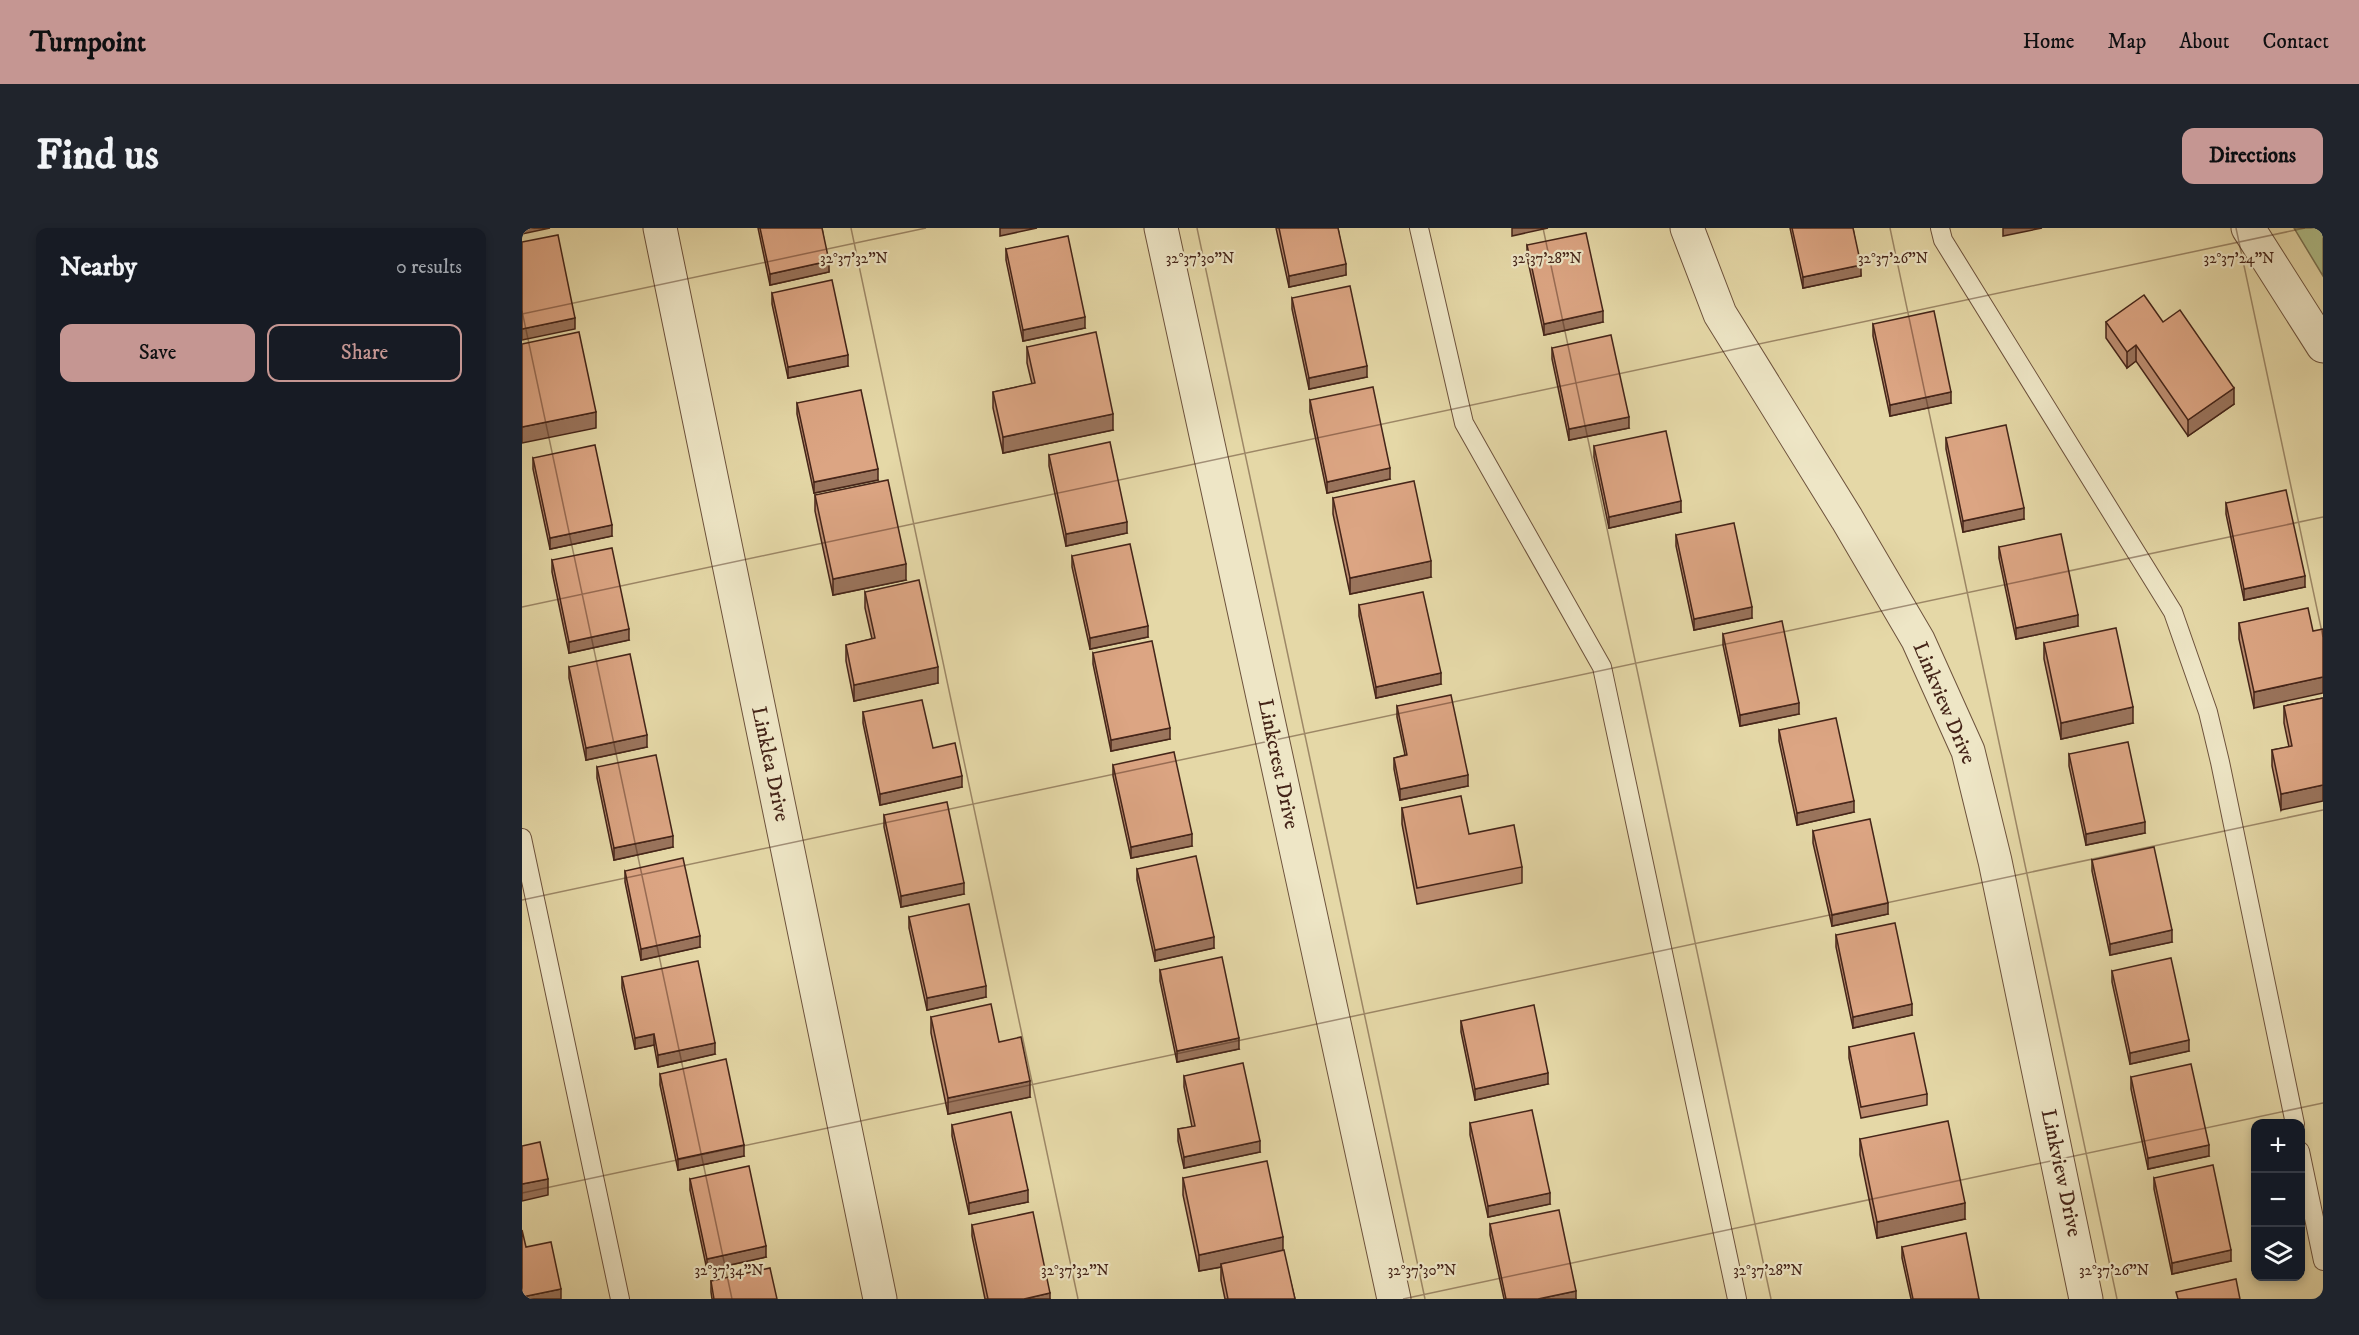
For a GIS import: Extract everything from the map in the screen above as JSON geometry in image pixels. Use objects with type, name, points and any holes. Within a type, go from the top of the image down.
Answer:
[{"type":"street","name":"Linklea Drive","points":[[660,228],[880,1299]]},
{"type":"street","name":"Linkcrest Drive","points":[[1161,228],[1394,1299]]},
{"type":"street","name":"Linkview Drive","points":[[1687,228],[1720,314],[1847,519],[1918,640],[1968,751],[1995,861],[2086,1299]]},
{"type":"street","points":[[2248,228],[2323,346]]},
{"type":"lane","points":[[1419,228],[1464,423],[1602,667],[1737,1299]]},
{"type":"lane","points":[[1940,228],[1943,240],[2173,612],[2208,712],[2220,762],[2294,1119]]},
{"type":"lane","points":[[522,838],[620,1299]]},
{"type":"lane","points":[[2305,1172],[2323,1261]]},
{"type":"green space","points":[[2294,228],[2323,228],[2323,276]]},
{"type":"building","points":[[760,228],[822,228],[829,261],[770,274]]},
{"type":"building","points":[[1279,228],[1338,228],[1346,264],[1289,276]]},
{"type":"building","points":[[1792,228],[1853,228],[1861,265],[1803,277]]},
{"type":"building","points":[[1586,233],[1603,311],[1544,324],[1527,245]]},
{"type":"building","points":[[558,235],[575,318],[522,329],[522,242]]},
{"type":"building","points":[[1068,236],[1085,317],[1023,330],[1006,249]]},
{"type":"building","points":[[832,280],[848,355],[788,367],[772,293]]},
{"type":"building","points":[[1350,286],[1367,366],[1309,378],[1292,298]]},
{"type":"building","points":[[2144,295],[2163,322],[2180,310],[2234,388],[2188,420],[2136,345],[2127,352],[2106,322]]},
{"type":"building","points":[[1934,311],[1951,392],[1890,405],[1873,324]]},
{"type":"building","points":[[579,332],[596,412],[522,427],[522,344]]},
{"type":"building","points":[[1096,332],[1113,414],[1003,437],[993,392],[1035,383],[1027,347]]},
{"type":"building","points":[[1611,335],[1629,417],[1569,429],[1552,348]]},
{"type":"building","points":[[1373,387],[1390,468],[1327,482],[1310,400]]},
{"type":"building","points":[[861,390],[878,469],[814,482],[797,403]]},
{"type":"building","points":[[2006,425],[2024,508],[1963,521],[1946,438]]},
{"type":"building","points":[[1666,431],[1681,501],[1609,517],[1594,446]]},
{"type":"building","points":[[1110,442],[1127,522],[1066,534],[1049,455]]},
{"type":"building","points":[[595,445],[612,525],[550,538],[533,458]]},
{"type":"building","points":[[888,480],[906,564],[833,579],[815,495]]},
{"type":"building","points":[[1414,481],[1431,561],[1350,578],[1333,498]]},
{"type":"building","points":[[2286,490],[2305,576],[2244,589],[2226,503]]},
{"type":"building","points":[[1734,523],[1752,607],[1694,619],[1676,535]]},
{"type":"building","points":[[2061,534],[2078,615],[2016,628],[1999,547]]},
{"type":"building","points":[[1130,544],[1148,626],[1090,638],[1072,556]]},
{"type":"building","points":[[612,548],[629,629],[569,642],[552,560]]},
{"type":"building","points":[[919,580],[938,667],[854,685],[846,645],[875,638],[865,592]]},
{"type":"building","points":[[1423,592],[1441,673],[1376,687],[1359,605]]},
{"type":"building","points":[[2308,608],[2313,631],[2323,629],[2323,677],[2254,692],[2239,623]]},
{"type":"building","points":[[1782,621],[1799,703],[1740,715],[1723,634]]},
{"type":"building","points":[[2116,628],[2133,707],[2061,723],[2044,643]]},
{"type":"building","points":[[1152,641],[1170,728],[1111,740],[1093,653]]},
{"type":"building","points":[[630,654],[647,735],[586,748],[569,667]]},
{"type":"building","points":[[1451,695],[1468,775],[1400,789],[1394,758],[1407,755],[1397,706]]},
{"type":"building","points":[[2323,698],[2323,785],[2281,794],[2272,750],[2292,746],[2284,706]]},
{"type":"building","points":[[922,700],[933,748],[955,743],[962,776],[880,794],[863,712]]},
{"type":"building","points":[[1836,718],[1854,801],[1797,813],[1779,730]]},
{"type":"building","points":[[2128,742],[2145,822],[2086,834],[2069,754]]},
{"type":"building","points":[[1174,752],[1192,834],[1131,847],[1113,765]]},
{"type":"building","points":[[656,755],[673,836],[614,848],[597,767]]},
{"type":"building","points":[[1461,796],[1469,834],[1514,825],[1522,867],[1417,888],[1402,808]]},
{"type":"building","points":[[947,802],[964,883],[901,896],[884,815]]},
{"type":"building","points":[[1870,819],[1888,903],[1832,915],[1813,831]]},
{"type":"building","points":[[2154,847],[2172,930],[2110,944],[2092,860]]},
{"type":"building","points":[[1196,856],[1214,937],[1155,950],[1137,869]]},
{"type":"building","points":[[683,858],[700,936],[641,949],[625,871]]},
{"type":"building","points":[[969,904],[986,986],[927,998],[909,917]]},
{"type":"building","points":[[1895,923],[1912,1004],[1853,1017],[1836,935]]},
{"type":"building","points":[[1222,957],[1239,1038],[1177,1051],[1160,970]]},
{"type":"building","points":[[2171,958],[2189,1040],[2130,1053],[2112,971]]},
{"type":"building","points":[[698,961],[715,1043],[658,1055],[654,1034],[635,1038],[622,977]]},
{"type":"building","points":[[991,1004],[999,1042],[1021,1037],[1030,1081],[948,1098],[931,1017]]},
{"type":"building","points":[[1534,1005],[1548,1073],[1475,1089],[1461,1021]]},
{"type":"building","points":[[1914,1033],[1927,1094],[1861,1107],[1849,1047]]},
{"type":"building","points":[[726,1059],[744,1145],[678,1159],[660,1074]]},
{"type":"building","points":[[1243,1063],[1260,1141],[1184,1157],[1178,1129],[1195,1126],[1184,1076]]},
{"type":"building","points":[[2191,1064],[2209,1145],[2148,1158],[2131,1077]]},
{"type":"building","points":[[1532,1110],[1550,1193],[1488,1206],[1470,1123]]},
{"type":"building","points":[[1011,1112],[1028,1190],[969,1203],[952,1125]]},
{"type":"building","points":[[1948,1121],[1965,1203],[1877,1222],[1860,1139]]},
{"type":"building","points":[[540,1142],[548,1179],[522,1184],[522,1146]]},
{"type":"building","points":[[1267,1161],[1283,1237],[1199,1255],[1183,1178]]},
{"type":"building","points":[[2213,1165],[2231,1250],[2172,1263],[2154,1178]]},
{"type":"building","points":[[749,1166],[766,1246],[707,1259],[690,1179]]},
{"type":"building","points":[[1559,1210],[1576,1291],[1538,1299],[1506,1299],[1490,1224]]},
{"type":"building","points":[[1033,1212],[1050,1293],[1024,1299],[988,1299],[972,1225]]},
{"type":"building","points":[[522,1230],[526,1247],[551,1242],[561,1289],[522,1297]]},
{"type":"building","points":[[1966,1233],[1979,1299],[1913,1299],[1902,1247]]},
{"type":"building","points":[[1284,1250],[1295,1299],[1228,1299],[1221,1264]]},
{"type":"building","points":[[770,1268],[777,1299],[714,1299],[711,1281]]},
{"type":"building","points":[[2236,1279],[2240,1299],[2178,1299],[2176,1292]]}]
